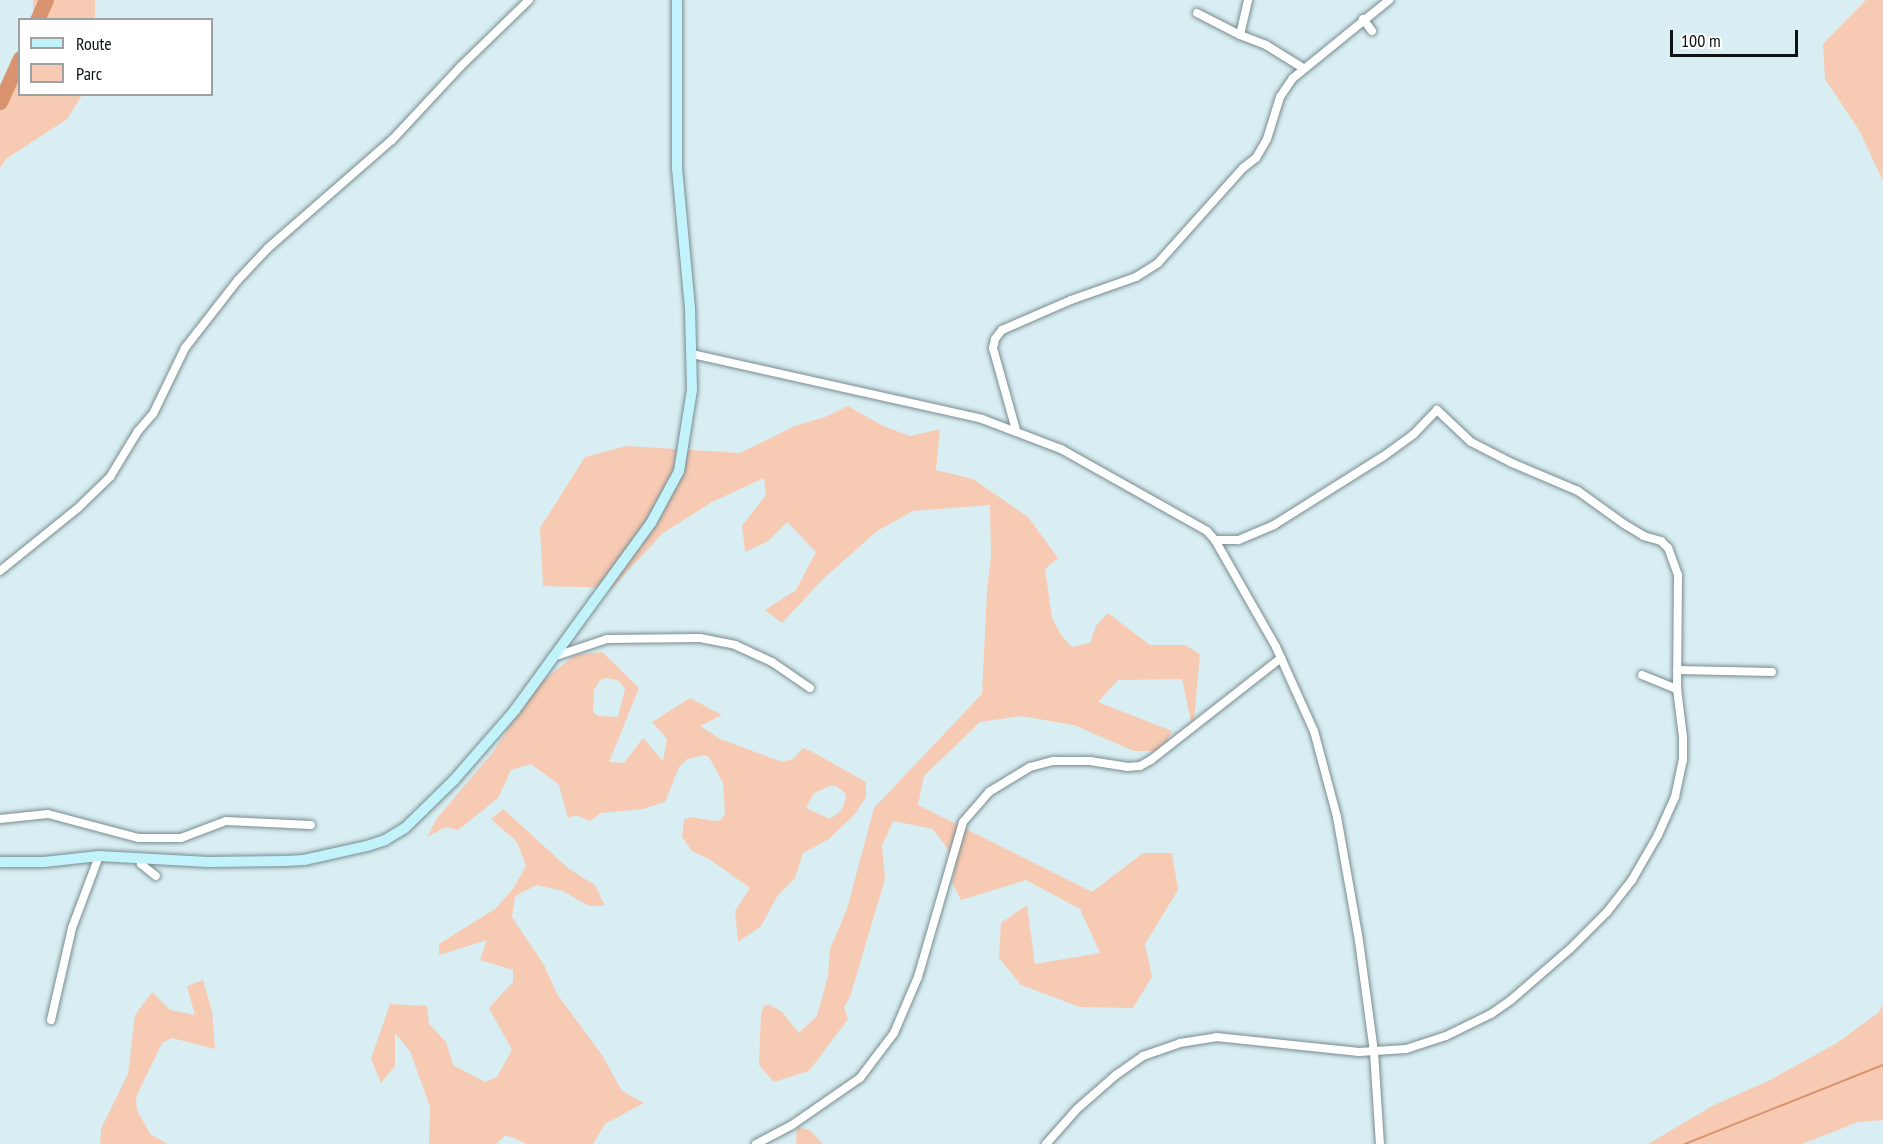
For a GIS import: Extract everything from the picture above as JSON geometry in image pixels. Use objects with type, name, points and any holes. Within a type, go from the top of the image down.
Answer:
[{"type":"main road","points":[[0,862],[44,862],[99,856],[208,862],[304,860],[385,840],[405,828],[454,780],[515,710],[651,523],[679,471],[692,390],[692,354],[677,169],[677,0]]},
{"type":"street","points":[[0,571],[78,508],[110,477],[138,431],[153,414],[185,348],[238,280],[268,248],[362,169],[530,0]]},
{"type":"street","points":[[1240,35],[1248,0]]},
{"type":"street","points":[[1016,430],[993,348],[995,339],[1002,330],[1071,300],[1136,277],[1158,263],[1243,168],[1256,158],[1267,139],[1280,97],[1303,68],[1389,0]]},
{"type":"street","points":[[1197,13],[1240,35],[1266,45],[1303,68]]},
{"type":"street","points":[[1363,19],[1372,31]]},
{"type":"street","points":[[692,354],[952,410],[1016,430],[1060,449],[1120,481],[1207,531],[1215,540],[1281,658],[1314,731],[1337,817],[1359,941],[1374,1052],[1380,1144]]},
{"type":"street","points":[[1046,1144],[1077,1109],[1116,1075],[1143,1056],[1180,1043],[1216,1037],[1374,1052],[1416,1046],[1446,1036],[1491,1014],[1511,1000],[1571,948],[1607,912],[1632,880],[1648,853],[1666,822],[1675,797],[1683,760],[1677,689],[1678,575],[1668,548],[1661,541],[1644,536],[1624,524],[1578,491],[1512,463],[1471,442],[1437,410],[1414,434],[1382,457],[1274,525],[1238,540],[1215,540]]},
{"type":"street","points":[[552,657],[607,639],[700,638],[735,645],[772,662],[810,688]]},
{"type":"street","points":[[756,1144],[792,1125],[860,1078],[889,1040],[918,977],[963,822],[989,792],[1030,767],[1053,761],[1090,761],[1128,768],[1140,766],[1151,760],[1281,658]]},
{"type":"street","points":[[1677,670],[1772,672]]},
{"type":"street","points":[[1642,675],[1677,689]]},
{"type":"street","points":[[0,819],[48,814],[139,838],[181,838],[226,821],[311,825]]},
{"type":"street","points":[[51,1020],[72,928],[99,856]]},
{"type":"street","points":[[142,858],[141,864],[156,876]]},
{"type":"green space","points":[[33,0],[95,0],[95,18],[33,18]]},
{"type":"green space","points":[[1866,0],[1883,0],[1883,181],[1859,130],[1825,79],[1823,44]]},
{"type":"green space","points":[[18,67],[18,96],[81,96],[67,119],[6,159],[0,168],[0,96],[13,80]]},
{"type":"green space","points":[[848,406],[883,426],[910,436],[940,429],[936,470],[973,479],[1028,517],[1058,558],[1045,569],[1052,618],[1061,635],[1072,647],[1090,643],[1096,626],[1108,613],[1150,645],[1185,645],[1200,654],[1193,731],[1182,679],[1118,680],[1098,702],[1172,731],[1162,751],[1134,751],[1074,725],[1021,716],[980,722],[924,776],[918,805],[1092,892],[1143,853],[1172,853],[1178,890],[1145,944],[1152,977],[1133,1008],[1080,1007],[1021,985],[999,958],[1001,923],[1027,905],[1035,964],[1100,953],[1080,909],[1026,880],[961,900],[952,883],[956,860],[933,829],[893,821],[882,846],[885,879],[850,997],[844,1007],[848,1019],[809,1071],[774,1082],[759,1065],[761,1013],[765,1005],[770,1005],[782,1012],[799,1033],[817,1016],[828,976],[830,949],[847,909],[874,808],[982,694],[991,556],[990,505],[913,511],[877,531],[823,579],[782,623],[765,610],[796,590],[816,552],[787,522],[768,541],[745,552],[742,526],[766,495],[764,478],[712,502],[663,533],[612,588],[543,586],[540,528],[585,457],[627,446],[740,453],[795,426],[825,417]]},
{"type":"green space","points":[[602,652],[639,688],[609,762],[624,763],[643,738],[663,761],[667,739],[652,722],[690,698],[722,715],[700,726],[720,739],[782,762],[793,759],[803,748],[866,782],[866,797],[855,814],[829,839],[803,853],[795,878],[778,895],[761,926],[738,942],[735,911],[750,888],[709,859],[692,851],[682,837],[684,820],[690,817],[715,821],[721,820],[725,814],[723,783],[709,757],[704,755],[687,759],[679,767],[665,802],[643,809],[601,813],[590,821],[576,815],[568,818],[559,785],[531,764],[511,770],[498,798],[458,830],[446,827],[427,837],[438,817],[493,752],[535,687],[575,655]],"holes":[[[606,678],[618,680],[625,689],[618,717],[598,716],[593,712],[594,690],[600,680]],[[830,786],[836,786],[845,793],[846,799],[841,811],[830,819],[806,808],[814,793]]]},
{"type":"green space","points":[[503,809],[569,869],[595,885],[605,906],[589,906],[563,891],[537,885],[515,896],[512,917],[544,965],[557,994],[602,1055],[622,1091],[644,1103],[605,1124],[593,1144],[527,1144],[506,1135],[496,1144],[429,1144],[430,1107],[410,1051],[395,1033],[395,1066],[381,1083],[371,1059],[390,1004],[427,1006],[429,1024],[446,1042],[453,1065],[485,1082],[497,1077],[512,1050],[489,1008],[513,982],[513,970],[480,960],[487,940],[439,955],[439,944],[495,909],[513,889],[526,866],[517,842],[491,819]]},
{"type":"green space","points":[[203,980],[212,1011],[215,1049],[172,1038],[162,1043],[136,1097],[137,1110],[150,1134],[168,1144],[100,1144],[101,1129],[128,1074],[135,1015],[152,992],[170,1010],[195,1015],[187,986]]},
{"type":"green space","points":[[1883,1005],[1883,1120],[1858,1122],[1802,1144],[1648,1144],[1714,1105],[1768,1081],[1837,1043],[1878,1013]]},
{"type":"green space","points":[[797,1127],[810,1130],[823,1144],[796,1144]]},
{"type":"waterway","points":[[38,18],[46,0]]},
{"type":"waterway","points":[[0,102],[18,62]]},
{"type":"waterway","points":[[1685,1144],[1883,1065]]}]
